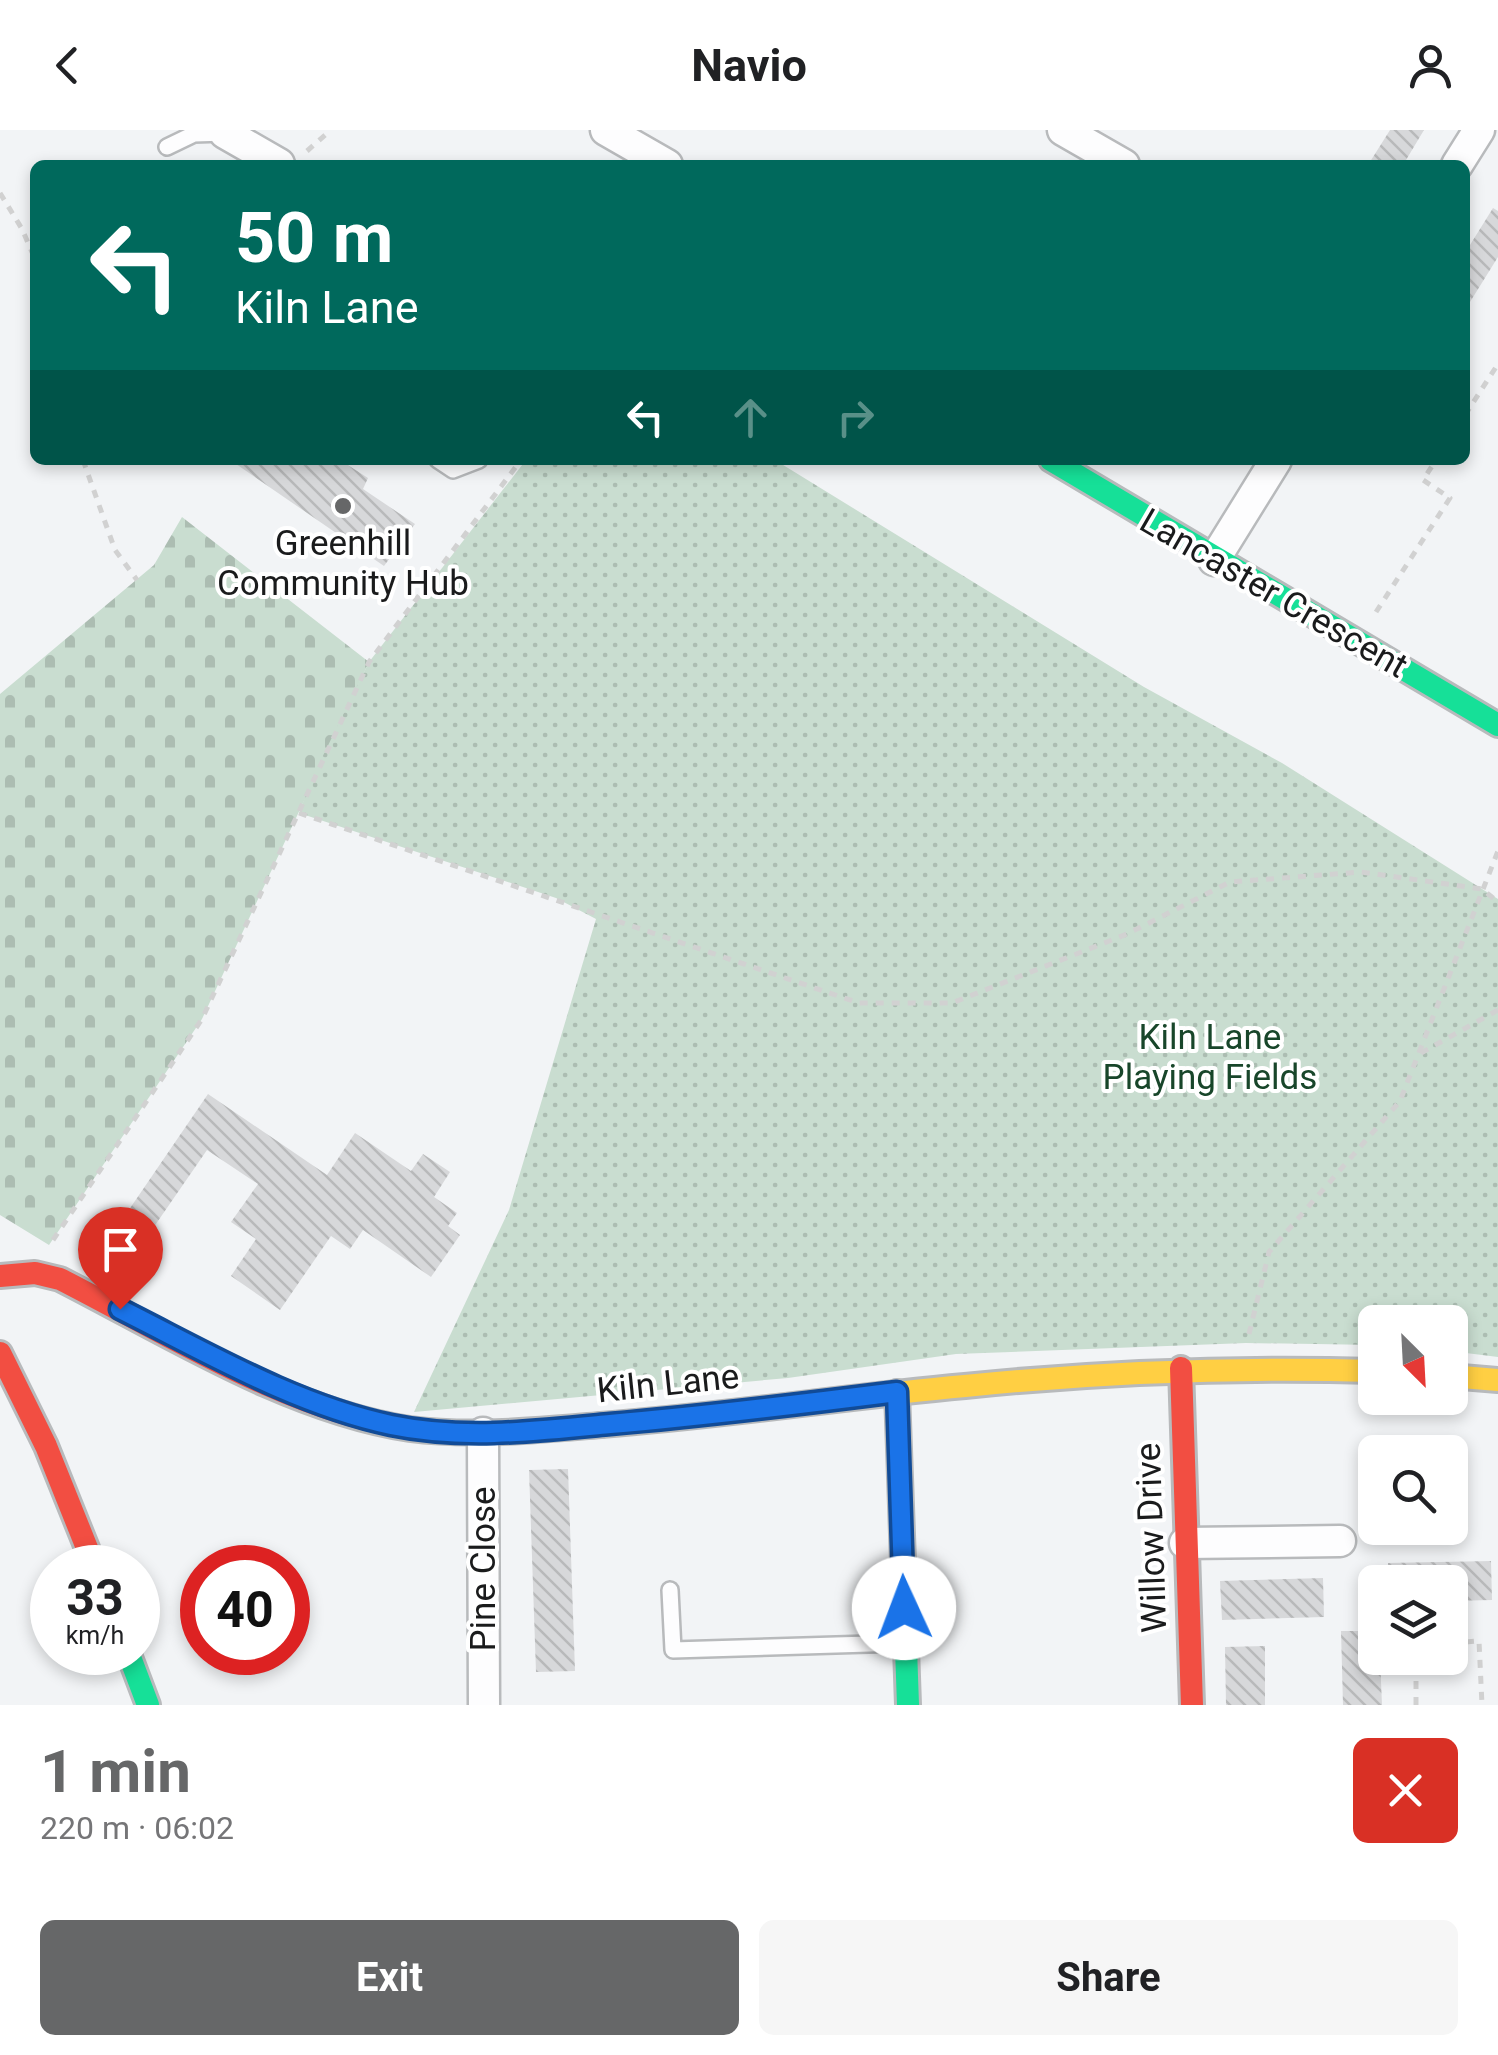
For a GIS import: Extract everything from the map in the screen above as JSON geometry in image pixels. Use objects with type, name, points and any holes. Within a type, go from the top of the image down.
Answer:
[{"type":"street","points":[[606,130],[658,160]]},
{"type":"street","points":[[1063,130],[1115,160]]},
{"type":"street","points":[[1460,160],[1479,130]]},
{"type":"street","points":[[225,134],[279,150]]},
{"type":"street","name":"Lancaster Crescent","points":[[1059,465],[1498,725]]},
{"type":"street","points":[[1214,560],[1273,465]]},
{"type":"street","name":"Kiln Lane","points":[[0,1276],[35,1273],[60,1279],[240,1368],[344,1413],[437,1432],[483,1433],[684,1418],[1088,1373],[1246,1366],[1358,1370]]},
{"type":"street","points":[[0,1352],[46,1446],[86,1545]]},
{"type":"street","name":"Willow Drive","points":[[1181,1368],[1192,1705]]},
{"type":"street","points":[[1468,1378],[1498,1380]]},
{"type":"street","points":[[897,1392],[908,1705]]},
{"type":"street","name":"Pine Close","points":[[483,1433],[484,1705]]},
{"type":"street","points":[[1186,1543],[1340,1541]]},
{"type":"street","points":[[137,1675],[148,1705]]},
{"type":"lane","points":[[167,147],[194,134],[225,134]]},
{"type":"lane","points":[[670,1590],[673,1650],[906,1643]]},
{"type":"path","points":[[279,150],[331,130]]},
{"type":"path","points":[[0,193],[30,247]]},
{"type":"path","points":[[1470,407],[1498,364]]},
{"type":"path","points":[[84,465],[115,550],[137,580]]},
{"type":"path","points":[[35,1273],[202,1019],[370,662],[518,465]]},
{"type":"path","points":[[1358,640],[1450,498],[1423,480],[1433,465]]},
{"type":"path","points":[[300,813],[860,1003],[952,1003],[1127,934],[1230,882],[1361,872],[1482,889],[1498,902]]},
{"type":"path","points":[[1246,1366],[1246,1342],[1269,1252],[1400,1101],[1498,851]]},
{"type":"path","points":[[1418,1054],[1498,1010]]},
{"type":"path","points":[[1468,1642],[1479,1641],[1482,1705]]},
{"type":"path","points":[[1416,1675],[1416,1705]]},
{"type":"green space","name":"Kiln Lane Playing Fields","points":[[522,465],[783,465],[1144,687],[1282,763],[1498,899],[1498,1357],[1468,1353],[1468,1305],[1358,1305],[1358,1345],[1246,1343],[956,1354],[788,1378],[414,1412],[509,1210],[596,919],[556,898],[299,813],[369,662]]},
{"type":"green space","points":[[182,517],[369,662],[202,1019],[49,1245],[0,1215],[0,694],[154,565]]},
{"type":"building","points":[[1390,130],[1424,130],[1406,160],[1371,160]]},
{"type":"building","points":[[1493,208],[1498,211],[1498,257],[1470,302],[1470,245]]},
{"type":"building","name":"Greenhill Community Hub","points":[[237,465],[348,465],[368,478],[363,489],[415,524],[384,566]]},
{"type":"building","points":[[208,1094],[327,1175],[355,1133],[411,1171],[423,1154],[450,1172],[434,1197],[457,1213],[448,1226],[460,1235],[431,1277],[363,1230],[350,1249],[331,1236],[280,1310],[231,1276],[256,1239],[231,1222],[258,1184],[207,1150],[149,1234],[124,1217]]},
{"type":"building","points":[[568,1469],[575,1671],[536,1672],[529,1470]]},
{"type":"building","points":[[1491,1561],[1492,1600],[1468,1601],[1468,1565],[1388,1563]]},
{"type":"building","points":[[1323,1578],[1324,1617],[1222,1620],[1220,1581]]},
{"type":"building","points":[[1341,1631],[1358,1631],[1358,1675],[1381,1675],[1382,1705],[1343,1705]]},
{"type":"building","points":[[1265,1646],[1265,1705],[1226,1705],[1225,1647]]},
{"type":"traffic: fast","points":[[1059,465],[1498,725]]},
{"type":"traffic: fast","points":[[897,1392],[908,1705]]},
{"type":"traffic: fast","points":[[137,1675],[148,1705]]},
{"type":"traffic: slow","points":[[601,1425],[1067,1377],[1221,1370],[1358,1371]]},
{"type":"traffic: slow","points":[[1468,1378],[1498,1380]]},
{"type":"traffic: jam","points":[[0,1276],[35,1273],[60,1279],[230,1368],[319,1406],[365,1420],[410,1429],[458,1432],[601,1425]]},
{"type":"traffic: jam","points":[[0,1353],[46,1446],[86,1545]]},
{"type":"traffic: jam","points":[[1181,1368],[1192,1705]]},
{"type":"place","name":"Greenhill Community Hub","points":[[343,506]]},
{"type":"route","points":[[120,1309],[344,1413],[437,1432],[570,1428],[897,1392],[904,1608]]}]
